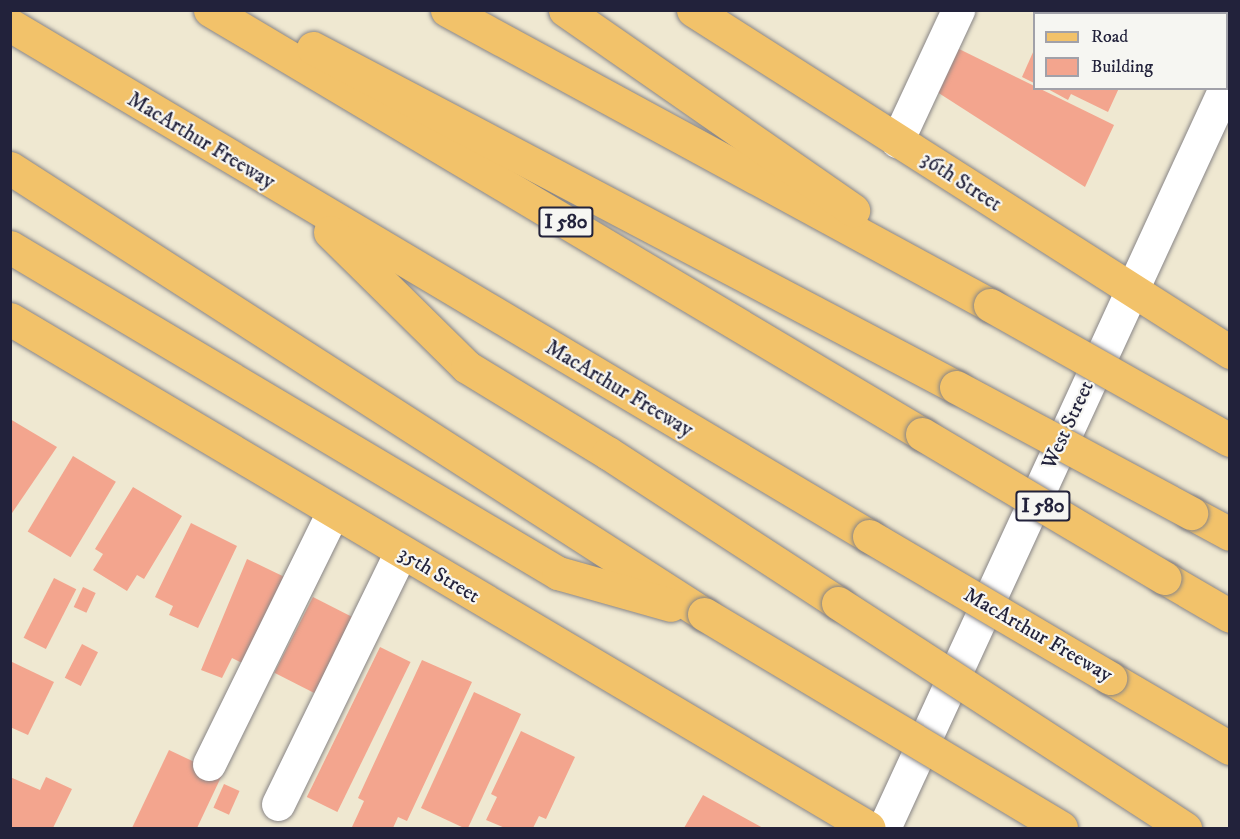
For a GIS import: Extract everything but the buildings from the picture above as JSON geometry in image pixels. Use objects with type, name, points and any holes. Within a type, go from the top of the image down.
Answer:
[{"type":"main road","name":"I 580","points":[[210,10],[1230,616]]},
{"type":"main road","points":[[241,10],[1230,534]]},
{"type":"main road","points":[[447,10],[990,305],[1230,440]]},
{"type":"main road","points":[[565,10],[990,305]]},
{"type":"main road","name":"36th Street","points":[[693,10],[1130,291],[1230,352]]},
{"type":"main road","name":"MacArthur Freeway","points":[[10,25],[295,197],[1230,748]]},
{"type":"main road","points":[[10,168],[704,614],[1060,828]]},
{"type":"main road","points":[[295,197],[467,367],[608,453],[1185,828]]},
{"type":"main road","points":[[10,247],[558,573],[704,614]]},
{"type":"main road","name":"35th Street","points":[[10,319],[869,828]]},
{"type":"street","points":[[897,141],[958,10]]},
{"type":"street","name":"West Street","points":[[884,828],[1225,90]]},
{"type":"street","points":[[209,764],[333,512]]},
{"type":"street","points":[[278,804],[401,552]]}]
